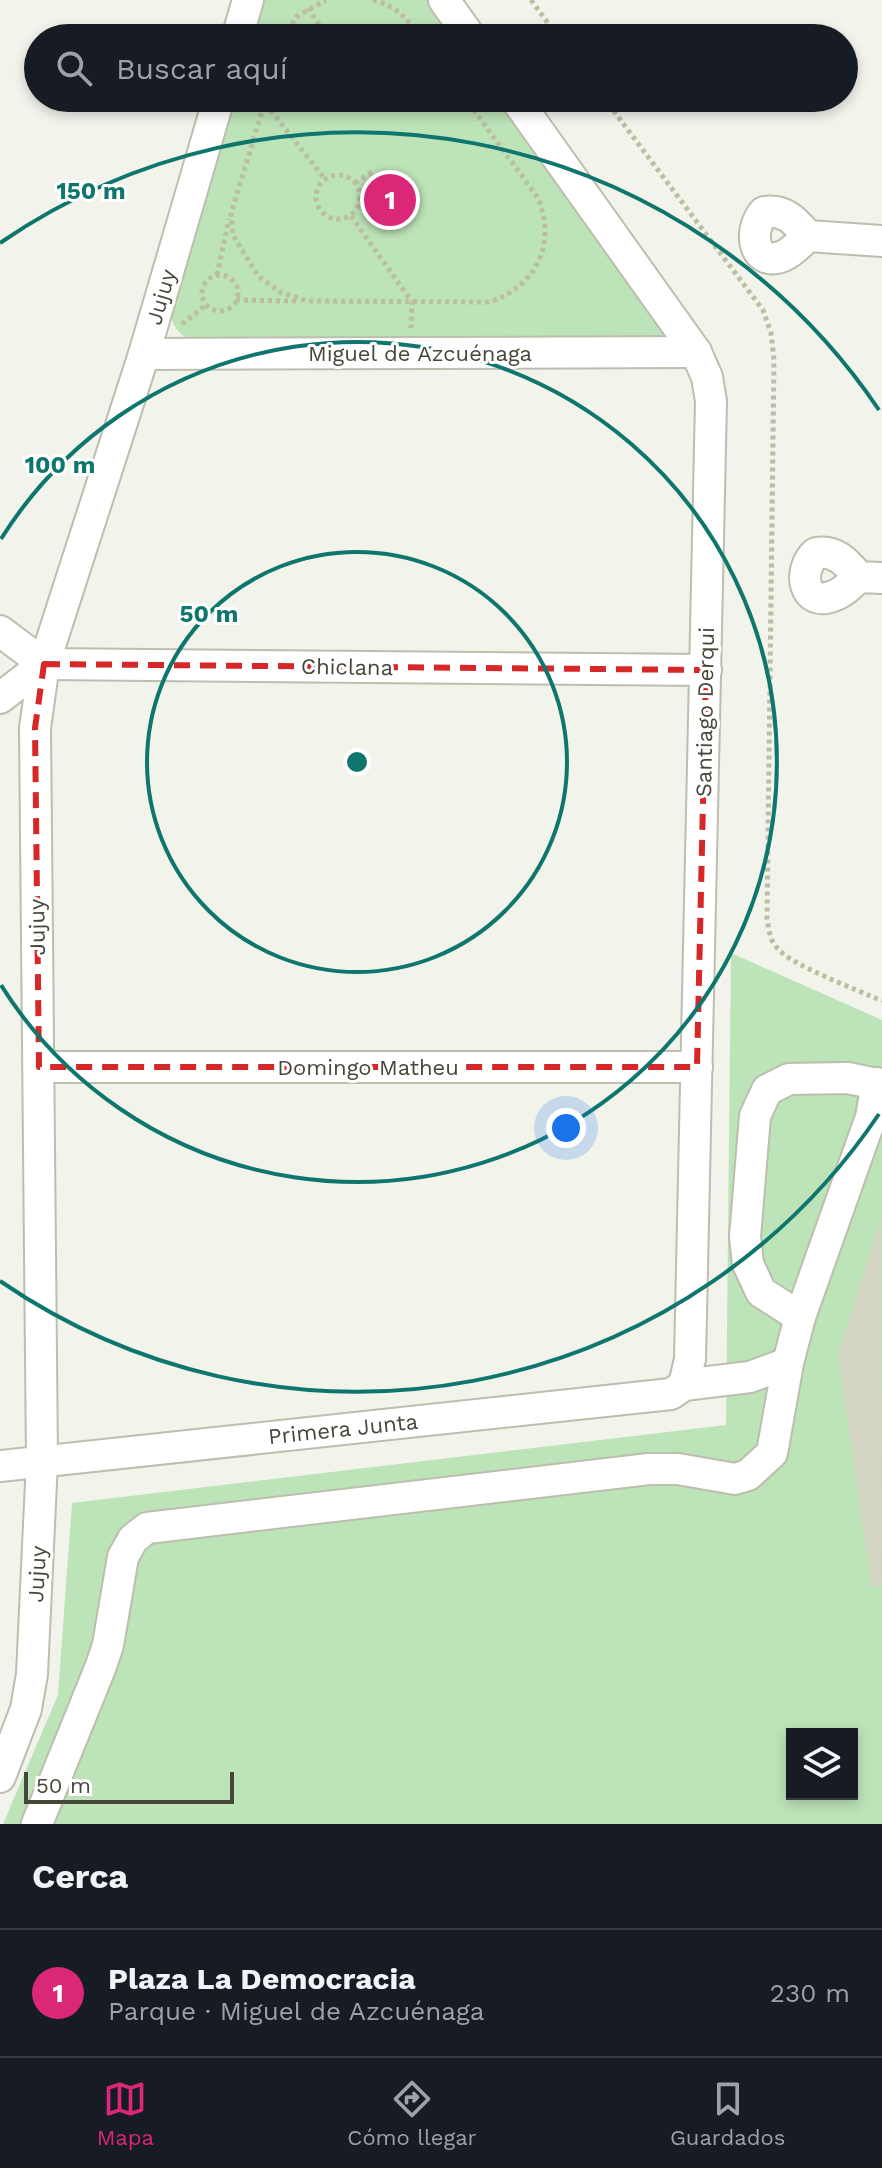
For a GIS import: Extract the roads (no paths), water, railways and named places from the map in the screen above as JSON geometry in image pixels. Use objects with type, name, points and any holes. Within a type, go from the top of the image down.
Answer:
[{"type":"street","points":[[241,24],[248,0]]},
{"type":"street","points":[[444,0],[461,24]]},
{"type":"street","name":"Jujuy","points":[[0,1777],[26,1709],[32,1674],[42,1461],[35,728],[44,664],[144,354],[215,112]]},
{"type":"street","name":"Santiago Derqui","points":[[525,112],[696,352],[707,377],[711,401],[690,1359],[684,1385]]},
{"type":"street","points":[[808,236],[882,241]]},
{"type":"street","name":"Miguel de Azcuénaga","points":[[144,354],[696,352]]},
{"type":"street","points":[[0,631],[44,664],[0,698]]},
{"type":"street","name":"Chiclana","points":[[44,664],[706,670]]},
{"type":"street","name":"Domingo Matheu","points":[[39,1067],[697,1067]]},
{"type":"street","points":[[37,1824],[108,1645],[123,1557],[133,1539],[147,1528],[649,1469],[678,1469],[735,1479],[748,1475],[772,1453],[788,1363],[800,1317],[871,1117],[879,1084],[848,1078],[789,1079],[767,1090],[755,1116],[745,1237],[748,1264],[761,1292],[800,1317]]},
{"type":"street","name":"Primera Junta","points":[[0,1466],[671,1394],[684,1385],[750,1377],[788,1363]]},
{"type":"place","name":"Plaza La Democracia","points":[[390,200]]}]
